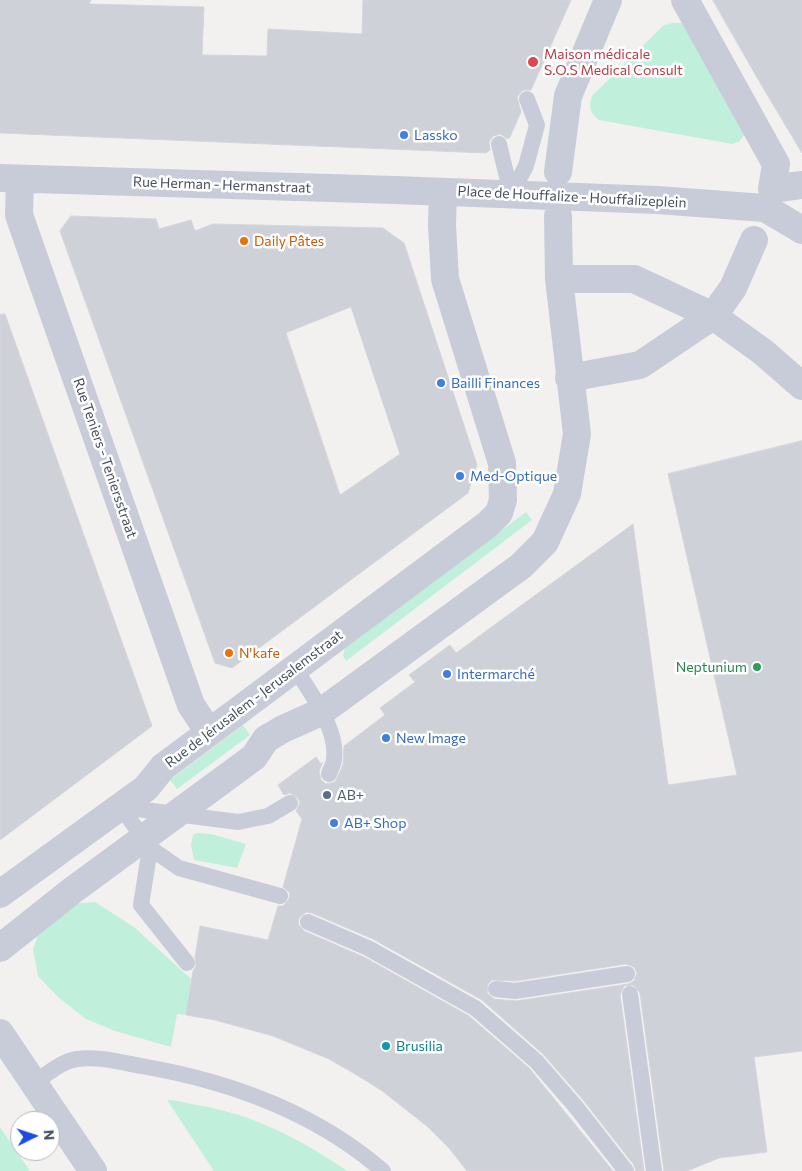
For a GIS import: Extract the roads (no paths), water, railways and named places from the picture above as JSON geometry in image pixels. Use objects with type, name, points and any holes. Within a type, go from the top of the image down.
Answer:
[{"type":"street","name":"Place de Houffalize - Houffalizeplein","points":[[558,172],[568,96],[608,0]]},
{"type":"street","points":[[685,0],[776,164],[772,190],[802,185]]},
{"type":"street","name":"Rue Herman - Hermanstraat","points":[[10,179],[443,192]]},
{"type":"street","name":"Rue Teniers - Teniersstraat","points":[[10,179],[20,215],[192,705],[209,732]]},
{"type":"street","name":"Place de Houffalize - Houffalizeplein","points":[[503,500],[502,463],[481,399],[446,278],[442,225],[443,192],[657,200],[765,208],[802,230]]},
{"type":"street","points":[[0,948],[73,890],[147,844],[178,814],[254,757],[266,739],[283,728],[321,712],[520,566],[545,542],[567,494],[577,434],[559,279],[558,216]]},
{"type":"street","points":[[569,378],[640,365],[713,316],[732,288],[754,240]]},
{"type":"street","points":[[559,279],[634,279],[713,316],[763,352],[802,386]]},
{"type":"street","name":"Rue de Jérusalem - Jerusalemstraat","points":[[0,894],[121,807],[146,788],[163,767],[488,524],[499,513],[503,500]]},
{"type":"street","points":[[0,1033],[93,1171]]},
{"type":"lane","points":[[511,194],[526,166],[537,125],[527,99]]},
{"type":"lane","points":[[499,144],[511,194]]},
{"type":"lane","points":[[295,668],[321,712],[332,737],[334,759],[329,774]]},
{"type":"lane","points":[[121,807],[238,822],[268,816],[290,802]]},
{"type":"lane","points":[[121,807],[147,844],[179,868],[280,896]]},
{"type":"lane","points":[[147,844],[141,905],[187,963]]},
{"type":"lane","points":[[308,922],[368,948],[475,1008],[536,1061],[576,1107],[626,1171]]},
{"type":"lane","points":[[496,989],[515,991],[627,974]]},
{"type":"lane","points":[[630,994],[654,1171]]},
{"type":"lane","points":[[34,1083],[62,1065],[76,1059],[102,1059],[215,1083],[278,1104],[331,1133],[383,1171]]},
{"type":"place","name":"Maison médicale S.O.S Medical Consult","points":[[533,62]]},
{"type":"place","name":"Lassko","points":[[404,135]]},
{"type":"place","name":"Daily Pâtes","points":[[244,241]]},
{"type":"place","name":"Bailli Finances","points":[[441,383]]},
{"type":"place","name":"Med-Optique","points":[[460,476]]},
{"type":"place","name":"N'kafe","points":[[229,653]]},
{"type":"place","name":"Neptunium","points":[[757,667]]},
{"type":"place","name":"Intermarché","points":[[447,674]]},
{"type":"place","name":"New Image","points":[[386,738]]},
{"type":"place","name":"AB+","points":[[327,795]]},
{"type":"place","name":"AB+ Shop","points":[[334,823]]},
{"type":"place","name":"Brusilia","points":[[386,1046]]}]
